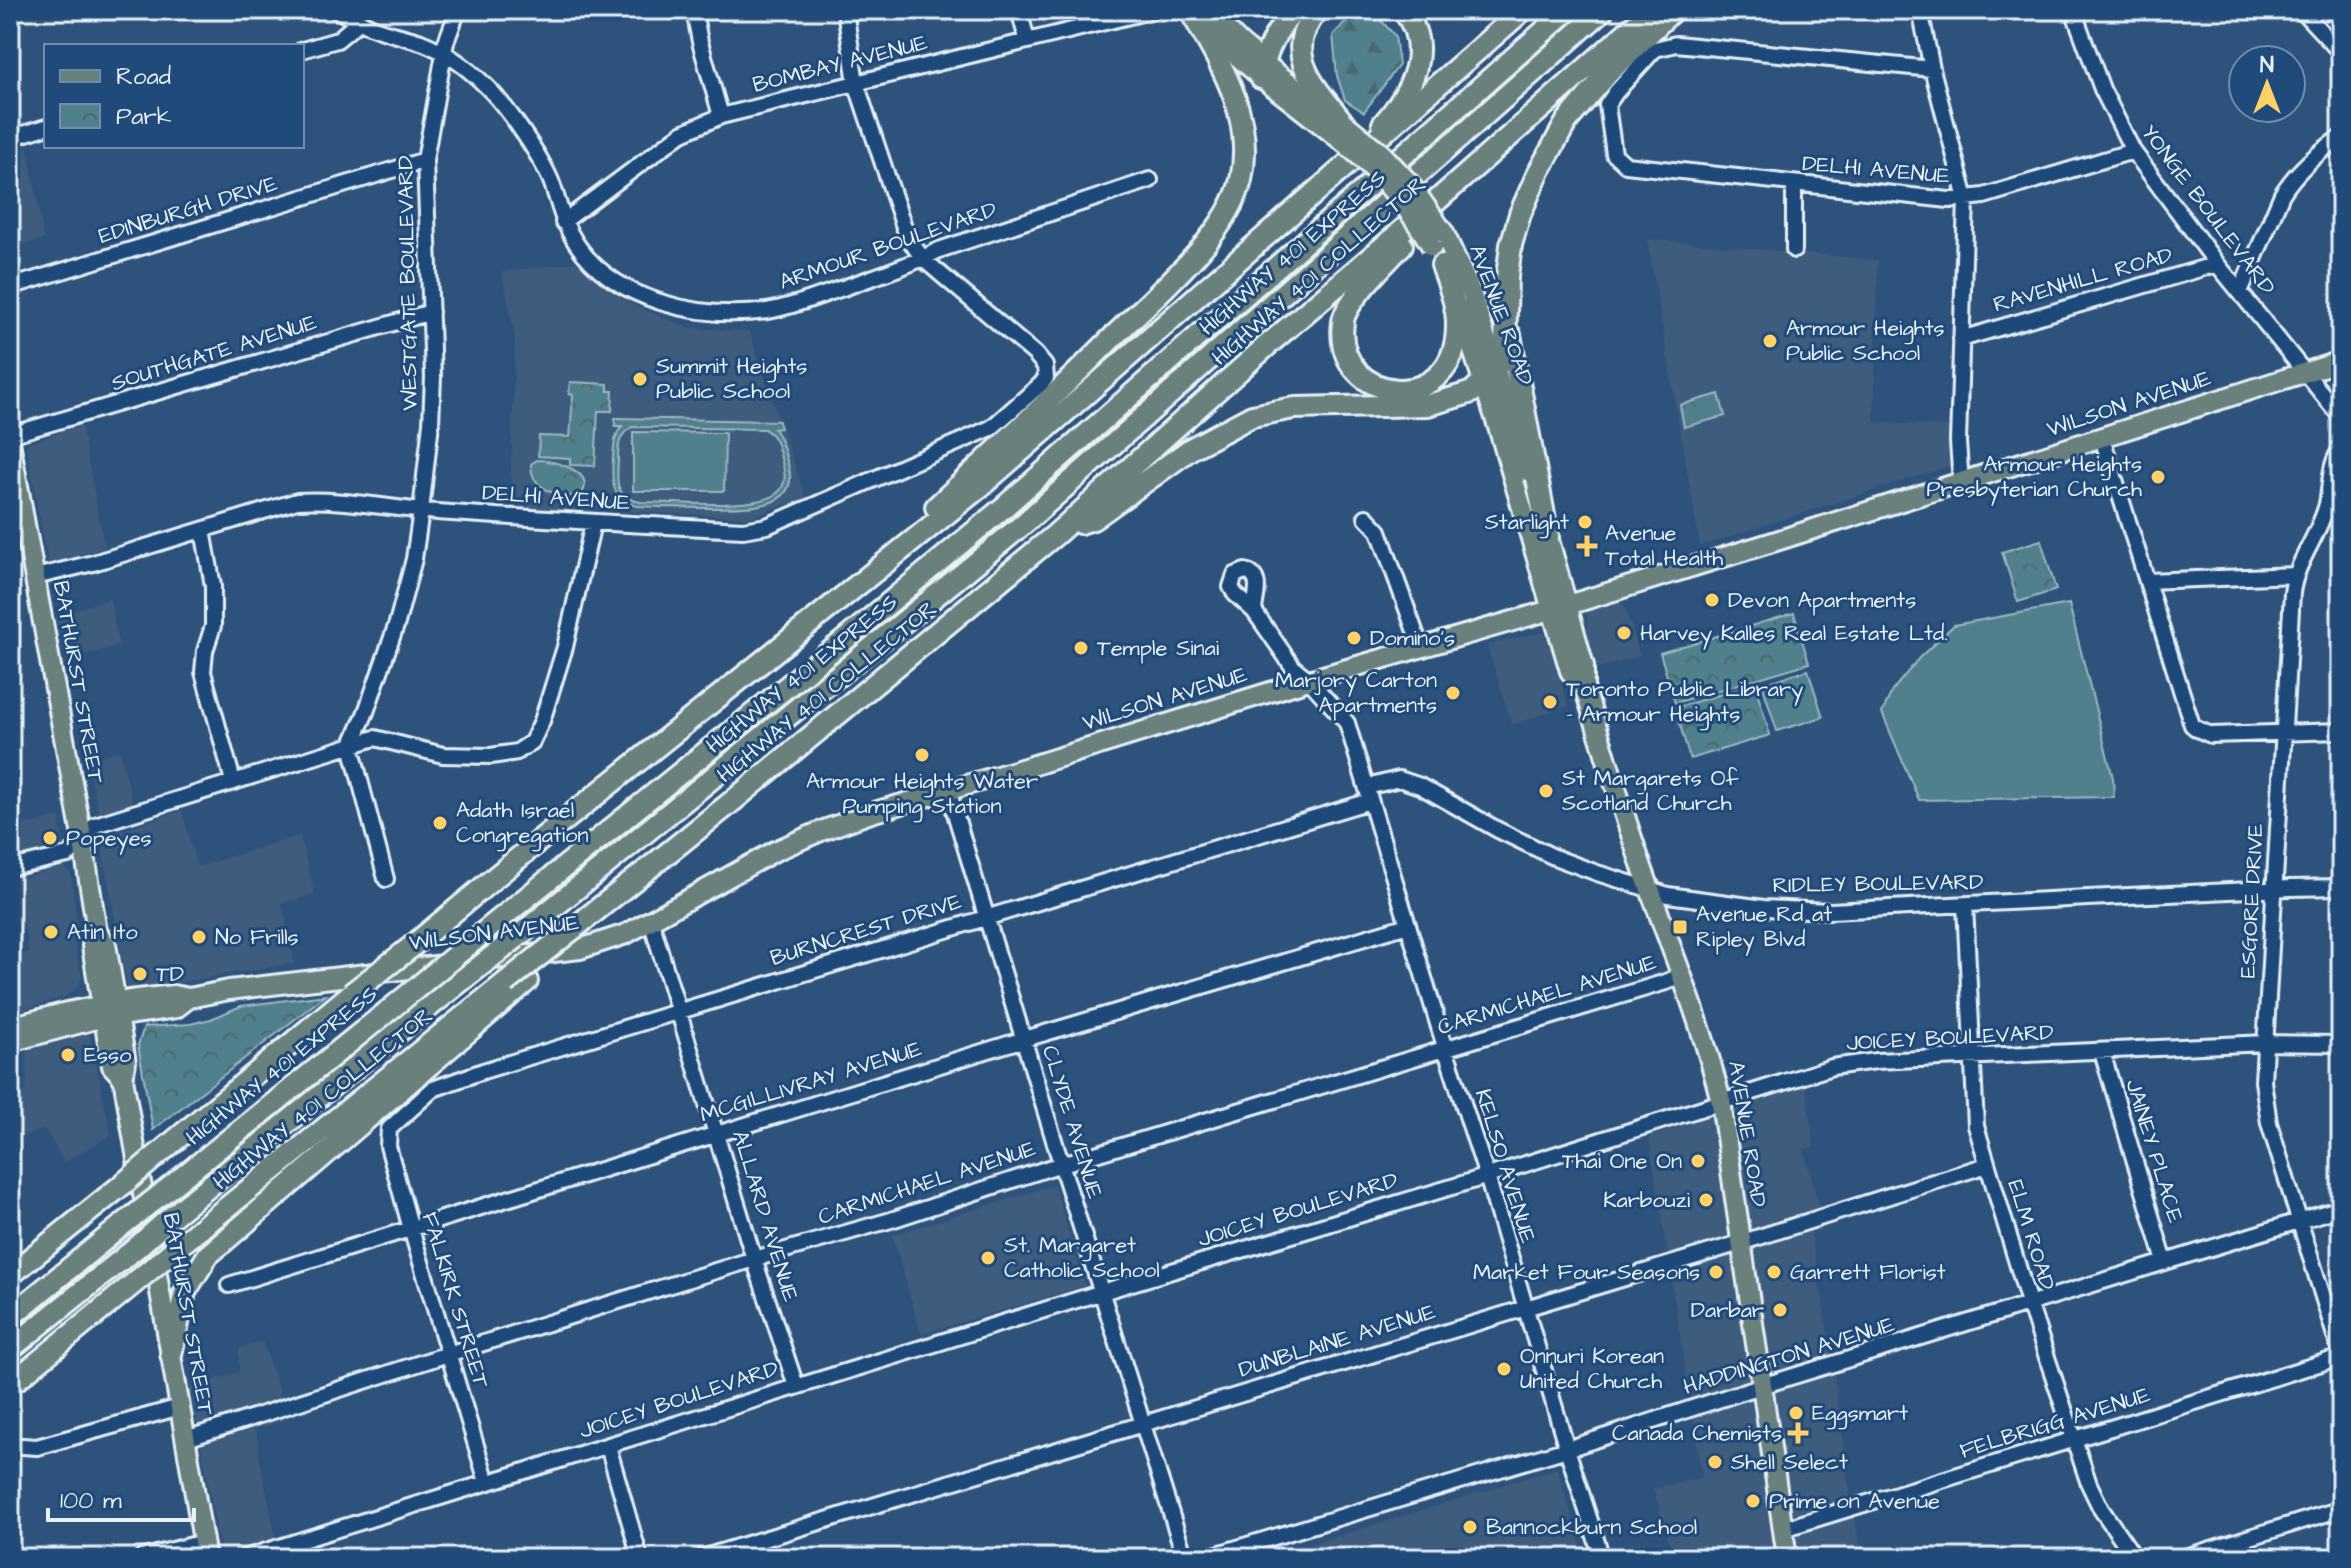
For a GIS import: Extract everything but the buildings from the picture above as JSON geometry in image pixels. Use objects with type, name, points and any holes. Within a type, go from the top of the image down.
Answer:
[{"type":"highway","points":[[887,563],[928,515],[1029,421],[1189,262],[1223,220],[1241,181],[1244,144],[1240,110],[1227,75],[1190,10]]},
{"type":"highway","points":[[1262,70],[1278,30],[1295,10]]},
{"type":"highway","points":[[1318,10],[1302,37],[1301,55],[1308,76],[1337,127]]},
{"type":"highway","points":[[1352,161],[1391,116],[1417,68],[1420,47],[1416,29],[1403,10]]},
{"type":"highway","points":[[10,1275],[540,840],[981,486],[1523,10]]},
{"type":"highway","name":"HIGHWAY 401 EXPRESS","points":[[10,1317],[877,614],[1003,508],[1568,10]]},
{"type":"highway","name":"HIGHWAY 401 EXPRESS","points":[[10,1349],[1021,526],[1603,10]]},
{"type":"highway","name":"HIGHWAY 401 COLLECTOR","points":[[10,1385],[578,927],[1061,530],[1271,342],[1424,212],[1652,10]]},
{"type":"highway","points":[[1061,530],[1093,519],[1192,448],[1252,416],[1294,408],[1428,405],[1472,392],[1489,376],[1505,345],[1511,245],[1520,214],[1538,173],[1567,121],[1609,72],[1673,10]]},
{"type":"highway","points":[[1424,212],[1412,234],[1356,296],[1342,320],[1347,354],[1356,372],[1377,387],[1398,391],[1417,389],[1446,367],[1454,352],[1457,322],[1440,248]]},
{"type":"highway","points":[[1506,313],[1548,536]]},
{"type":"highway","points":[[171,1354],[185,1292],[208,1255],[527,981],[578,927]]},
{"type":"highway","points":[[10,1258],[47,1244]]},
{"type":"main road","name":"AVENUE ROAD","points":[[1190,10],[1203,26],[1262,70],[1290,84],[1337,127],[1382,154],[1400,174],[1440,248],[1471,292],[1499,430],[1559,608],[1584,666],[1584,687],[1650,890],[1710,1057],[1721,1102],[1787,1558]]},
{"type":"main road","name":"AVENUE ROAD","points":[[1202,10],[1240,43],[1262,70]]},
{"type":"main road","name":"AVENUE ROAD","points":[[1440,248],[1453,290],[1489,376],[1548,536],[1559,608]]},
{"type":"main road","name":"WILSON AVENUE","points":[[10,1042],[173,995],[189,998],[229,990],[580,949],[626,934],[775,851],[871,813],[1559,608],[2341,361]]},
{"type":"main road","name":"BATHURST STREET","points":[[10,442],[14,484],[35,577],[97,932],[106,944],[110,1011],[126,1062],[123,1078],[205,1550]]},
{"type":"main road","name":"WILSON AVENUE","points":[[10,1027],[110,1011]]},
{"type":"street","name":"ARMOUR BOULEVARD","points":[[336,10],[444,52],[487,87],[526,136],[551,181],[563,222],[578,247],[602,272],[628,289],[660,302],[736,313],[794,305],[923,259],[939,250],[1150,180]]},
{"type":"street","name":"WESTGATE BOULEVARD","points":[[351,746],[397,623],[414,559],[421,511],[433,377],[425,160],[444,52],[458,10]]},
{"type":"street","points":[[694,10],[721,116]]},
{"type":"street","points":[[845,10],[856,83],[907,236],[923,259]]},
{"type":"street","points":[[1019,10],[1027,40]]},
{"type":"street","name":"BOMBAY AVENUE","points":[[563,222],[682,133],[721,116],[1154,10]]},
{"type":"street","points":[[1920,10],[1966,199],[1958,442],[1961,483]]},
{"type":"street","name":"YONGE BOULEVARD","points":[[2073,10],[2098,79],[2133,151],[2217,264],[2341,417]]},
{"type":"street","points":[[2301,10],[2341,53]]},
{"type":"street","points":[[304,49],[337,40],[360,21]]},
{"type":"street","name":"DELHI AVENUE","points":[[1932,69],[1676,44],[1655,49],[1607,105],[1614,154],[1626,165],[1939,199],[1966,199],[2133,151]]},
{"type":"street","points":[[10,138],[44,128]]},
{"type":"street","points":[[2240,292],[2290,181],[2306,163],[2341,137]]},
{"type":"street","name":"EDINBURGH DRIVE","points":[[10,287],[425,160]]},
{"type":"street","points":[[1794,184],[1794,250]]},
{"type":"street","name":"DELHI AVENUE","points":[[35,577],[297,501],[318,500],[593,523],[743,530],[767,526],[991,428],[1046,378],[1045,366],[1035,354],[923,259]]},
{"type":"street","name":"RAVENHILL ROAD","points":[[1961,339],[2217,264]]},
{"type":"street","name":"SOUTHGATE AVENUE","points":[[10,435],[431,312]]},
{"type":"street","points":[[2102,438],[2192,725],[2211,735],[2341,731]]},
{"type":"street","name":"ESGORE DRIVE","points":[[2341,449],[2333,461],[2321,521],[2295,575],[2263,1081],[2269,1123],[2341,1356]]},
{"type":"street","points":[[1366,517],[1379,531],[1421,648]]},
{"type":"street","points":[[10,854],[17,866],[68,855],[83,842],[95,825],[375,738],[443,755],[491,756],[517,752],[532,742],[542,721],[565,647],[593,523]]},
{"type":"street","points":[[203,530],[213,586],[213,626],[205,651],[203,672],[233,781]]},
{"type":"street","points":[[2147,581],[2295,575]]},
{"type":"street","points":[[1254,611],[1293,667],[1309,680],[1347,723],[1368,794]]},
{"type":"street","points":[[351,746],[386,879]]},
{"type":"street","name":"RIDLEY BOULEVARD","points":[[1368,794],[1399,779],[1420,786],[1554,857],[1650,890],[1737,905],[1795,910],[1965,905],[2341,887]]},
{"type":"street","name":"CLYDE AVENUE","points":[[948,790],[1185,1558]]},
{"type":"street","name":"BURNCREST DRIVE","points":[[389,1129],[433,1089],[483,1071],[1368,794]]},
{"type":"street","name":"KELSO AVENUE","points":[[1368,794],[1602,1558]]},
{"type":"street","name":"ELM ROAD","points":[[1965,905],[1976,1126],[2029,1303],[2094,1496],[2135,1558]]},
{"type":"street","name":"ALLARD AVENUE","points":[[651,921],[796,1386]]},
{"type":"street","name":"MCGILLIVRAY AVENUE","points":[[229,1285],[1408,925]]},
{"type":"street","name":"CARMICHAEL AVENUE","points":[[186,1439],[754,1259],[891,1220],[1061,1164],[1682,975]]},
{"type":"street","name":"JOICEY BOULEVARD","points":[[244,1558],[1839,1066],[1876,1061],[2266,1043],[2341,1044]]},
{"type":"street","name":"JAINEY PLACE","points":[[2102,1052],[2165,1262]]},
{"type":"street","points":[[10,1065],[10,1079]]},
{"type":"street","name":"FALKIRK STREET","points":[[389,1129],[388,1146],[411,1229],[487,1482]]},
{"type":"street","name":"DUNBLAINE AVENUE","points":[[701,1558],[1740,1243],[1987,1165]]},
{"type":"street","name":"HADDINGTON AVENUE","points":[[1204,1558],[1567,1449],[2341,1208]]},
{"type":"street","name":"FELBRIGG AVENUE","points":[[1783,1529],[2341,1356]]},
{"type":"street","points":[[22,1446],[37,1447],[180,1407]]},
{"type":"street","points":[[608,1446],[640,1558]]},
{"type":"street","points":[[2182,1558],[2341,1509]]},
{"type":"street","points":[[141,1558],[205,1550]]},
{"type":"shaded area","points":[[28,147],[44,239],[10,249],[10,153]]},
{"type":"shaded area","name":"Armour Heights Public School","points":[[1647,239],[1878,260],[1874,422],[1950,427],[1950,466],[1700,546]]},
{"type":"shaded area","name":"Summit Heights Public School","points":[[576,262],[611,292],[637,307],[690,328],[749,331],[806,498],[750,517],[510,507],[515,338],[502,272]]},
{"type":"shaded area","points":[[81,425],[105,548],[48,563],[26,444]]},
{"type":"shaded area","points":[[110,599],[119,646],[65,660],[56,615]]},
{"type":"shaded area","points":[[1623,600],[1640,656],[1598,669],[1587,644],[1587,612]]},
{"type":"shaded area","points":[[1543,632],[1549,640],[1568,706],[1512,725],[1487,645]]},
{"type":"shaded area","points":[[120,751],[133,803],[99,814],[86,760]]},
{"type":"shaded area","points":[[182,810],[197,867],[300,835],[315,894],[282,903],[295,963],[128,991],[100,838]]},
{"type":"shaded area","points":[[59,817],[64,847],[24,856],[10,837],[10,828]]},
{"type":"shaded area","points":[[64,866],[71,874],[78,928],[74,941],[82,978],[77,988],[64,997],[10,1014],[10,958],[29,952],[16,880]]},
{"type":"shaded area","points":[[88,1025],[111,1135],[64,1162],[45,1129],[10,1141],[10,1124],[19,1092],[26,1090],[27,1042]]},
{"type":"shaded area","points":[[1806,1084],[1814,1147],[1804,1150],[1820,1210],[1808,1214],[1862,1558],[1674,1558],[1653,1489],[1702,1477],[1649,1137]]},
{"type":"shaded area","name":"St. Margaret Catholic School","points":[[1054,1185],[1085,1286],[921,1334],[892,1235]]},
{"type":"shaded area","points":[[262,1341],[279,1390],[285,1420],[256,1429],[280,1558],[222,1558],[190,1387],[239,1372],[239,1348]]},
{"type":"shaded area","name":"Bannockburn School","points":[[1557,1468],[1585,1558],[1266,1558],[1465,1497]]},
{"type":"green space","points":[[1378,17],[1395,36],[1399,65],[1364,112],[1345,100],[1337,76],[1333,35],[1347,20]]},
{"type":"green space","points":[[570,382],[608,384],[608,391],[613,391],[612,411],[598,411],[595,466],[570,465],[570,458],[538,456],[539,436],[570,437],[573,395],[569,394]]},
{"type":"green space","points":[[1719,394],[1725,416],[1684,427],[1680,405]]},
{"type":"green space","points":[[615,418],[779,421],[780,428],[774,429],[781,441],[790,480],[786,491],[767,504],[703,508],[637,506],[622,499],[614,488],[614,445],[622,426],[615,426]],"holes":[[[632,427],[764,429],[777,445],[785,478],[779,491],[766,499],[732,504],[641,502],[627,497],[619,489],[619,446],[621,437]]]},
{"type":"green space","points":[[633,432],[725,433],[724,491],[633,491]]},
{"type":"green space","points":[[537,460],[563,465],[579,474],[585,488],[580,496],[555,494],[541,486],[532,473],[531,464]]},
{"type":"green space","points":[[2041,540],[2056,590],[2018,602],[2002,552]]},
{"type":"green space","points":[[2069,604],[2113,778],[2114,797],[1919,800],[1882,713],[1892,691],[1919,658],[1954,625]]},
{"type":"green space","points":[[1794,613],[1809,663],[1675,703],[1660,653]]},
{"type":"green space","points":[[1808,670],[1823,717],[1777,731],[1762,684]]},
{"type":"green space","points":[[1755,684],[1770,735],[1690,759],[1675,708]]},
{"type":"green space","points":[[326,995],[153,1130],[138,1045],[144,1027],[190,1024],[241,1006]]},
{"type":"place","name":"Armour Heights Public School","points":[[1770,341]]},
{"type":"place","name":"Summit Heights Public School","points":[[640,379]]},
{"type":"place","name":"Armour Heights Presbyterian Church","points":[[2158,477]]},
{"type":"place","name":"Starlight","points":[[1585,522]]},
{"type":"place","name":"Avenue Total Health","points":[[1587,546]]},
{"type":"place","name":"Devon Apartments","points":[[1712,600]]},
{"type":"place","name":"Harvey Kalles Real Estate Ltd.","points":[[1624,633]]},
{"type":"place","name":"Domino's","points":[[1354,638]]},
{"type":"place","name":"Temple Sinai","points":[[1081,648]]},
{"type":"place","name":"Marjory Carton Apartments","points":[[1453,693]]},
{"type":"place","name":"Toronto Public Library - Armour Heights","points":[[1550,702]]},
{"type":"place","name":"Armour Heights Water Pumping Station","points":[[922,755]]},
{"type":"place","name":"St Margarets Of Scotland Church","points":[[1546,791]]},
{"type":"place","name":"Adath Israel Congregation","points":[[440,823]]},
{"type":"place","name":"Popeyes","points":[[50,838]]},
{"type":"place","name":"Avenue Rd at Ripley Blvd","points":[[1680,927]]},
{"type":"place","name":"Atin Ito","points":[[51,932]]},
{"type":"place","name":"No Frills","points":[[199,937]]},
{"type":"place","name":"TD","points":[[140,974]]},
{"type":"place","name":"Esso","points":[[68,1055]]},
{"type":"place","name":"Thai One On","points":[[1698,1161]]},
{"type":"place","name":"Karbouzi","points":[[1706,1200]]},
{"type":"place","name":"St. Margaret Catholic School","points":[[988,1258]]},
{"type":"place","name":"Market Four Seasons","points":[[1716,1272]]},
{"type":"place","name":"Garrett Florist","points":[[1774,1272]]},
{"type":"place","name":"Darbar","points":[[1780,1310]]},
{"type":"place","name":"Onnuri Korean United Church","points":[[1504,1369]]},
{"type":"place","name":"Eggsmart","points":[[1796,1413]]},
{"type":"place","name":"Canada Chemists","points":[[1798,1433]]},
{"type":"place","name":"Shell Select","points":[[1715,1462]]},
{"type":"place","name":"Prime on Avenue","points":[[1753,1501]]},
{"type":"place","name":"Bannockburn School","points":[[1470,1527]]}]
